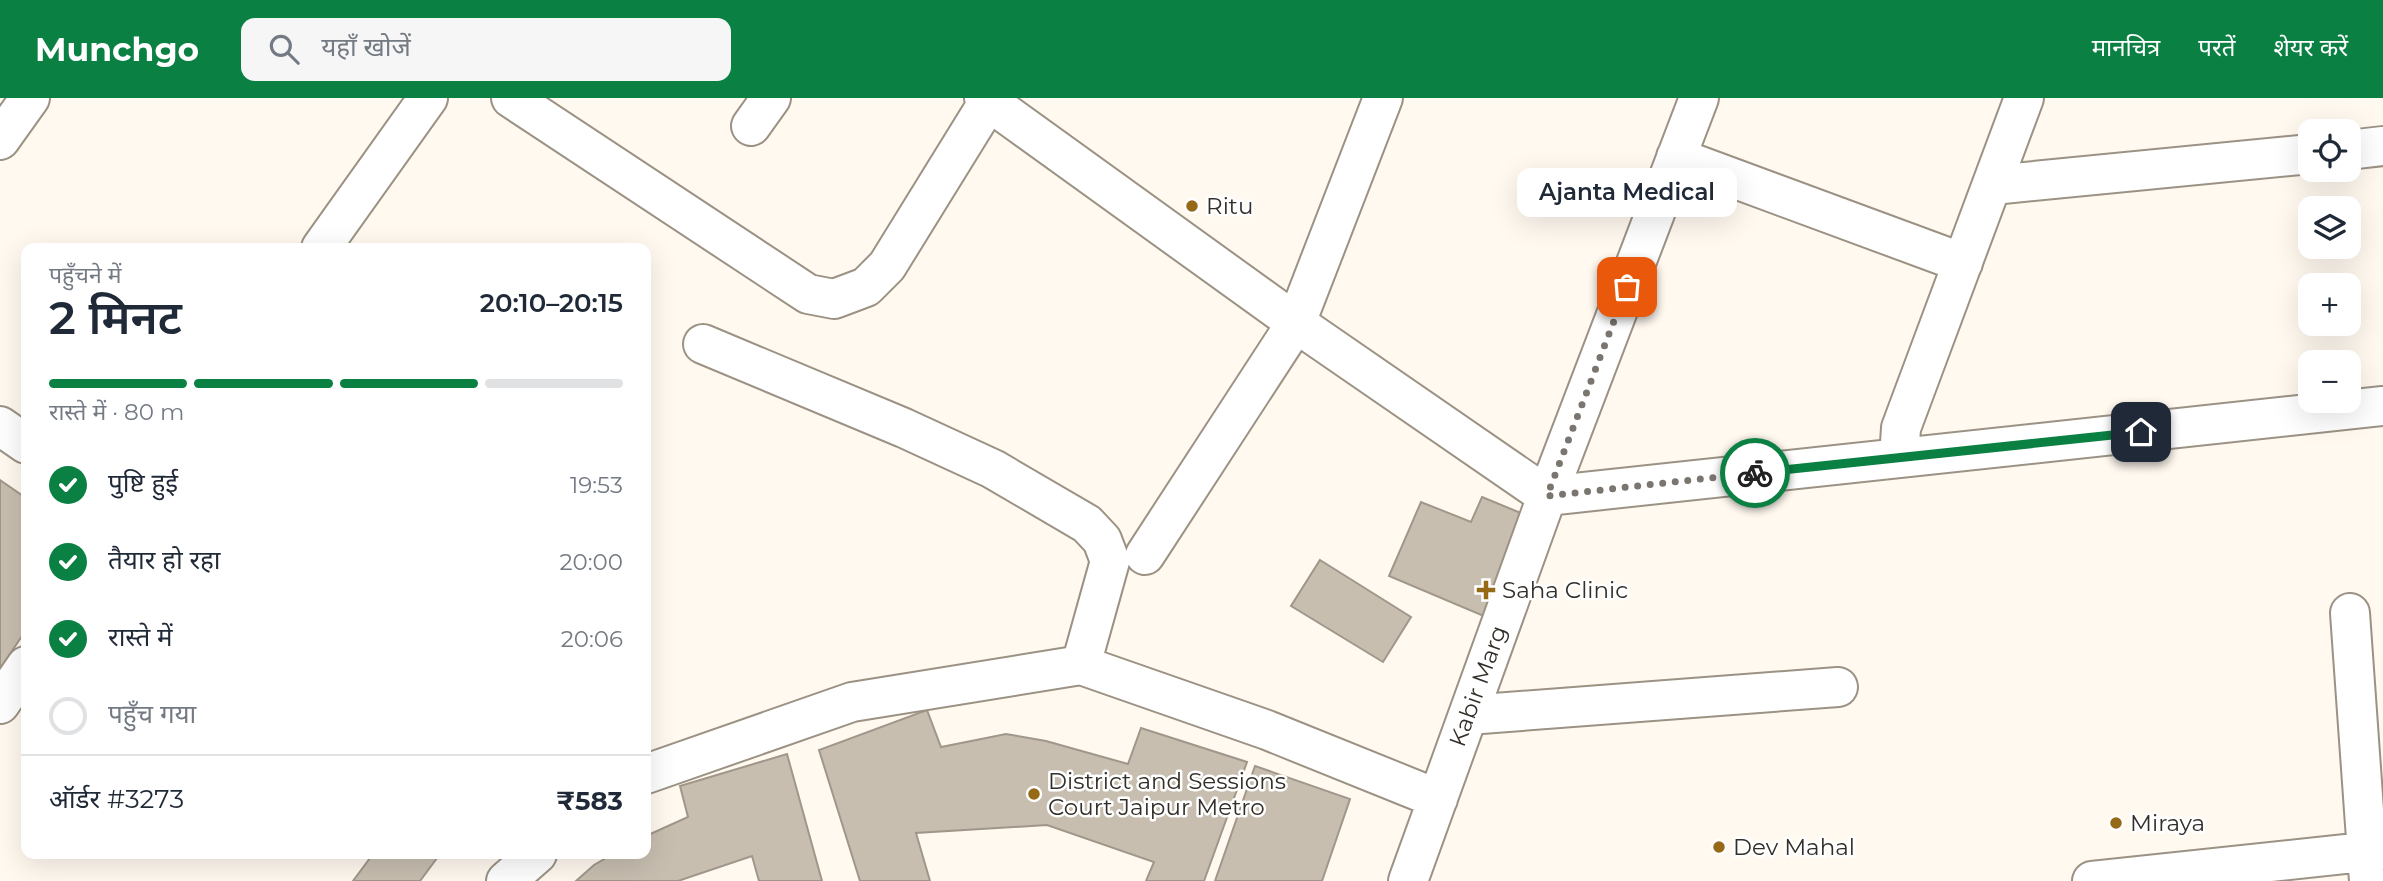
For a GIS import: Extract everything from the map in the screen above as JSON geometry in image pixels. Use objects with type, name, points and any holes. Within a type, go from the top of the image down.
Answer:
[{"type":"street","points":[[0,140],[30,98]]},
{"type":"street","points":[[325,243],[428,98]]},
{"type":"street","points":[[511,98],[808,294],[834,299],[866,287],[887,266],[986,100],[1296,323],[1547,496],[2383,406]]},
{"type":"street","points":[[1145,555],[1296,323],[1383,98]]},
{"type":"street","name":"Kabir Marg","points":[[1408,881],[1547,496],[1699,98]]},
{"type":"street","points":[[1899,458],[1901,428],[2024,98]]},
{"type":"street","points":[[2361,149],[2383,146]]},
{"type":"street","points":[[1993,185],[2298,155]]},
{"type":"street","points":[[1676,157],[1963,263]]},
{"type":"street","points":[[703,344],[904,428],[993,469],[1087,524],[1102,540],[1110,561],[1082,665]]},
{"type":"street","points":[[0,426],[21,441]]},
{"type":"street","points":[[2092,881],[2373,861],[2350,613]]},
{"type":"street","points":[[651,772],[852,702],[1082,665],[1266,730],[1438,799]]},
{"type":"street","points":[[0,704],[21,673]]},
{"type":"street","points":[[1468,715],[1838,687]]},
{"type":"street","points":[[506,881],[531,859]]},
{"type":"building","points":[[0,480],[21,495],[21,638],[0,669]]},
{"type":"building","points":[[1482,497],[1528,516],[1486,617],[1389,576],[1421,502],[1471,522]]},
{"type":"building","points":[[1320,560],[1411,617],[1383,662],[1291,606]]},
{"type":"building","name":"District and Sessions Court Jaipur Metro","points":[[927,710],[941,747],[1006,734],[1046,741],[1128,764],[1141,728],[1247,762],[1204,881],[1146,881],[1154,862],[1047,825],[916,833],[930,881],[860,881],[819,750]]},
{"type":"building","points":[[787,754],[822,881],[759,881],[752,856],[678,881],[576,881],[604,859],[651,859],[651,834],[688,817],[680,786]]},
{"type":"building","points":[[1255,766],[1350,799],[1322,881],[1215,881]]},
{"type":"building","points":[[369,859],[436,859],[420,881],[353,881]]},
{"type":"way so far","points":[[1627,287],[1547,496],[1755,473]]},
{"type":"place","name":"Ritu","points":[[1192,206]]},
{"type":"place","name":"Ajanta Medical","points":[[1627,287]]},
{"type":"place","name":"Saha Clinic","points":[[1486,590]]},
{"type":"place","name":"District and Sessions Court Jaipur Metro","points":[[1034,794]]},
{"type":"place","name":"Miraya","points":[[2116,823]]},
{"type":"place","name":"Dev Mahal","points":[[1719,847]]},
{"type":"route","points":[[1755,473],[2141,432]]}]
